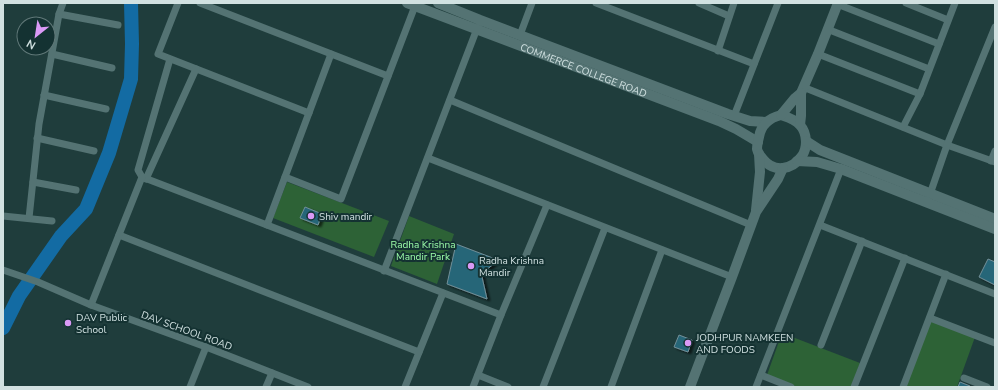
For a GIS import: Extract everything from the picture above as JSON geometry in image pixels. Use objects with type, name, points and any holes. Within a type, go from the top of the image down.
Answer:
[{"type":"street","points":[[56,34],[63,3]]},
{"type":"street","points":[[178,3],[158,54],[309,112]]},
{"type":"street","points":[[200,3],[388,76]]},
{"type":"street","points":[[520,35],[532,3]]},
{"type":"street","points":[[596,3],[610,6],[754,64]]},
{"type":"street","points":[[699,3],[729,16]]},
{"type":"street","points":[[718,50],[734,3]]},
{"type":"street","points":[[734,116],[778,3]]},
{"type":"street","points":[[906,3],[948,20]]},
{"type":"street","points":[[903,127],[920,94],[955,3]]},
{"type":"street","points":[[285,177],[341,199],[388,76],[411,4]]},
{"type":"street","name":"COMMERCE COLLEGE ROAD","points":[[411,4],[438,15],[478,25],[719,121],[758,142]]},
{"type":"street","points":[[438,15],[440,4],[478,25],[520,35],[734,116],[750,121],[766,122]]},
{"type":"street","points":[[756,212],[760,176],[759,154],[757,147],[760,130],[766,122],[781,115],[802,90],[818,54],[837,4],[939,44]]},
{"type":"street","points":[[60,14],[118,25]]},
{"type":"street","points":[[384,271],[478,25]]},
{"type":"street","points":[[929,198],[947,145],[995,27]]},
{"type":"street","points":[[828,29],[929,69]]},
{"type":"street","points":[[267,226],[331,54]]},
{"type":"street","points":[[818,54],[920,94]]},
{"type":"street","points":[[56,55],[112,68]]},
{"type":"street","points":[[29,218],[37,138],[52,56]]},
{"type":"street","points":[[170,59],[138,170],[144,178],[501,315]]},
{"type":"street","points":[[91,305],[144,178],[196,69]]},
{"type":"street","points":[[800,125],[802,90]]},
{"type":"street","points":[[802,90],[993,161],[995,151]]},
{"type":"street","points":[[44,95],[106,110]]},
{"type":"street","points":[[450,100],[751,225]]},
{"type":"street","points":[[759,154],[766,163],[776,168],[790,166],[803,155],[806,148],[804,132],[800,125],[781,115]]},
{"type":"street","points":[[37,138],[94,151]]},
{"type":"street","points":[[806,141],[820,150],[995,229]]},
{"type":"street","points":[[428,158],[732,277]]},
{"type":"street","points":[[797,161],[816,162],[841,169],[995,219]]},
{"type":"street","points":[[690,387],[756,212],[774,185],[783,168]]},
{"type":"street","points":[[756,387],[841,169]]},
{"type":"street","points":[[33,182],[76,190]]},
{"type":"street","points":[[473,387],[547,204]]},
{"type":"street","points":[[3,216],[52,220]]},
{"type":"street","points":[[820,225],[995,294]]},
{"type":"street","points":[[543,387],[605,228]]},
{"type":"street","points":[[119,235],[419,352]]},
{"type":"street","points":[[821,344],[862,241]]},
{"type":"street","points":[[611,387],[662,250]]},
{"type":"street","points":[[854,387],[905,258]]},
{"type":"street","name":"DAV SCHOOL ROAD","points":[[3,270],[38,282],[91,305],[206,347],[308,387]]},
{"type":"street","points":[[903,387],[946,274]]},
{"type":"street","points":[[405,387],[443,293]]},
{"type":"street","points":[[930,318],[995,343]]},
{"type":"street","points":[[190,387],[206,347]]},
{"type":"street","points":[[266,387],[272,373]]},
{"type":"street","points":[[478,375],[508,387]]},
{"type":"street","points":[[761,375],[791,387]]},
{"type":"street","points":[[964,378],[987,387]]},
{"type":"green space","points":[[287,182],[389,221],[374,257],[273,218]]},
{"type":"green space","name":"Radha Krishna Mandir Park","points":[[409,216],[454,234],[437,284],[391,266]]},
{"type":"green space","points":[[931,321],[975,337],[957,387],[906,387]]},
{"type":"green space","points":[[782,333],[860,363],[851,387],[797,387],[767,375]]},
{"type":"building","name":"Shiv mandir","points":[[305,207],[322,214],[318,225],[300,218]]},
{"type":"building","name":"Radha Krishna Mandir","points":[[456,244],[498,260],[483,273],[482,277],[487,299],[447,284]]},
{"type":"building","points":[[988,259],[995,262],[995,285],[979,277]]},
{"type":"building","points":[[679,335],[692,340],[688,352],[674,347]]},
{"type":"building","points":[[960,382],[970,386],[970,387],[958,387]]},
{"type":"waterway","points":[[3,328],[19,296],[61,236],[86,209],[109,153],[131,79],[131,3]]},
{"type":"place","name":"Shiv mandir","points":[[311,216]]},
{"type":"place","name":"Radha Krishna Mandir","points":[[471,266]]},
{"type":"place","name":"DAV Public School","points":[[68,323]]},
{"type":"place","name":"JODHPUR NAMKEEN AND FOODS","points":[[688,343]]}]
